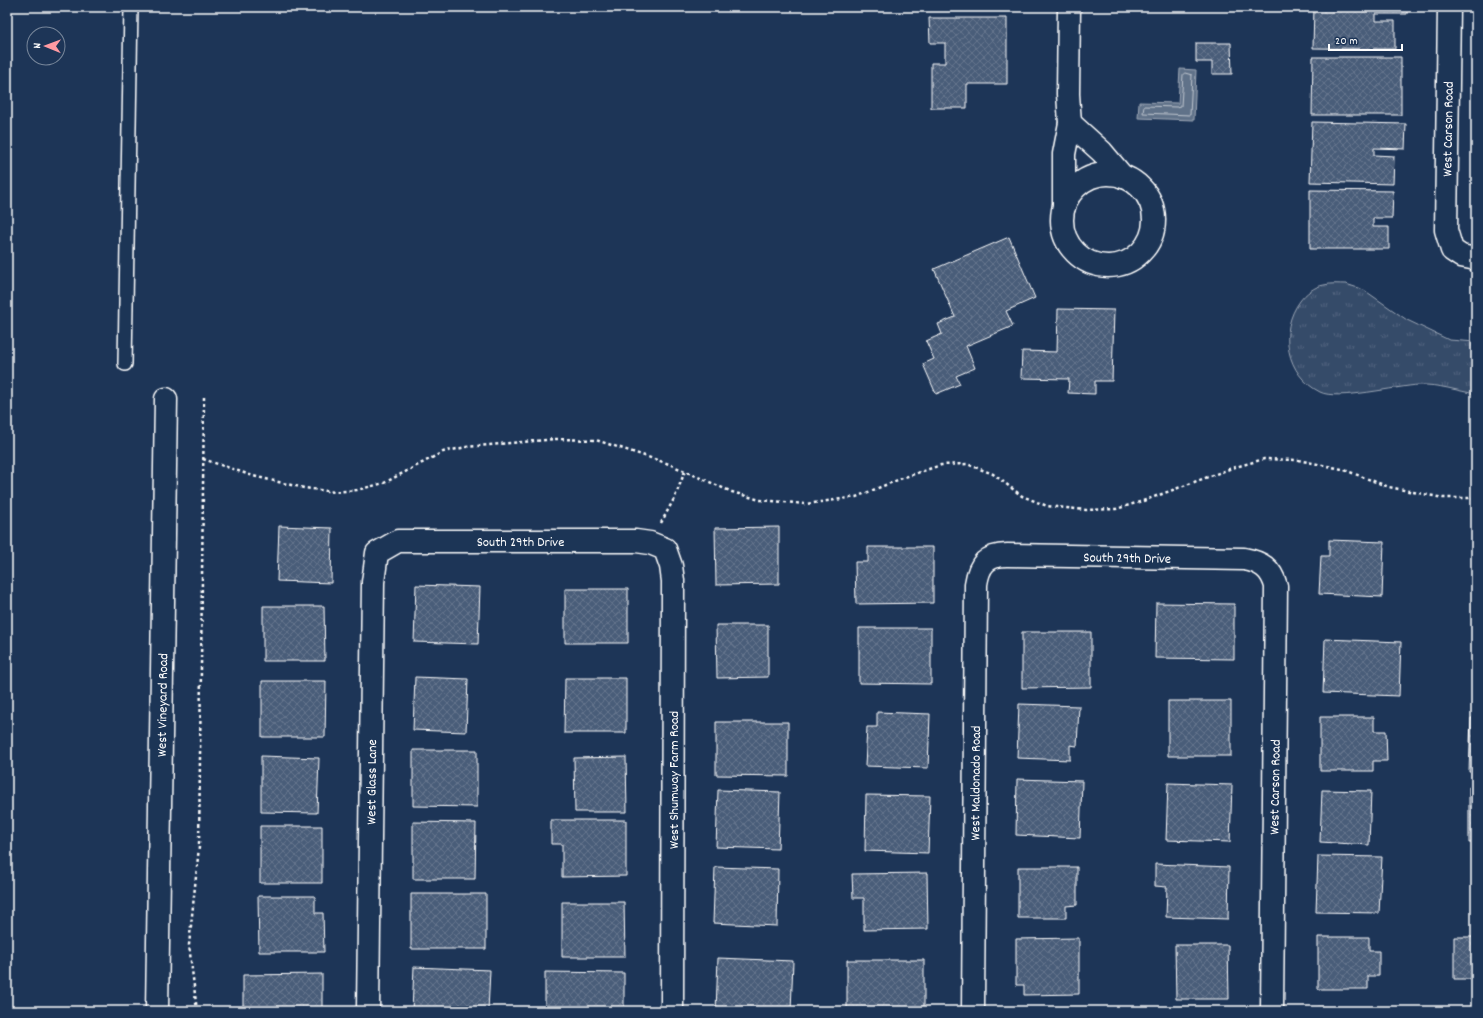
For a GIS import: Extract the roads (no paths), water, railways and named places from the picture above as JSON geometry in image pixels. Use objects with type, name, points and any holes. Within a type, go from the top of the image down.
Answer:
[{"type":"street","points":[[1064,210],[1071,193],[1076,187],[1088,179],[1102,174],[1117,175],[1131,180],[1142,189],[1150,202],[1154,217],[1153,233],[1146,247],[1135,258],[1121,265],[1106,267],[1090,263],[1077,255],[1068,243],[1062,229],[1064,210],[1064,154],[1070,123],[1068,94],[1069,7]]},
{"type":"street","name":"West Carson Road","points":[[1448,7],[1446,230],[1452,250],[1461,256],[1476,259]]},
{"type":"street","points":[[1070,123],[1102,152],[1123,177]]},
{"type":"street","name":"West Vineyard Road","points":[[157,1011],[166,399]]},
{"type":"street","name":"South 29th Drive","points":[[377,553],[398,541],[636,541],[658,546]]},
{"type":"street","name":"West Shumway Farm Road","points":[[658,546],[671,566],[673,581],[672,1011]]},
{"type":"street","name":"West Glass Lane","points":[[368,1011],[373,582],[377,553]]},
{"type":"street","name":"South 29th Drive","points":[[988,559],[998,555],[1244,559],[1256,561],[1265,566]]},
{"type":"street","name":"West Maldonado Road","points":[[972,1011],[976,584],[978,571],[988,559]]},
{"type":"street","name":"West Carson Road","points":[[1265,566],[1273,575],[1276,586],[1272,1011]]},
{"type":"lane","points":[[126,364],[131,7]]},
{"type":"water","points":[[1180,69],[1196,70],[1194,120],[1138,118],[1139,102],[1178,103]]}]
